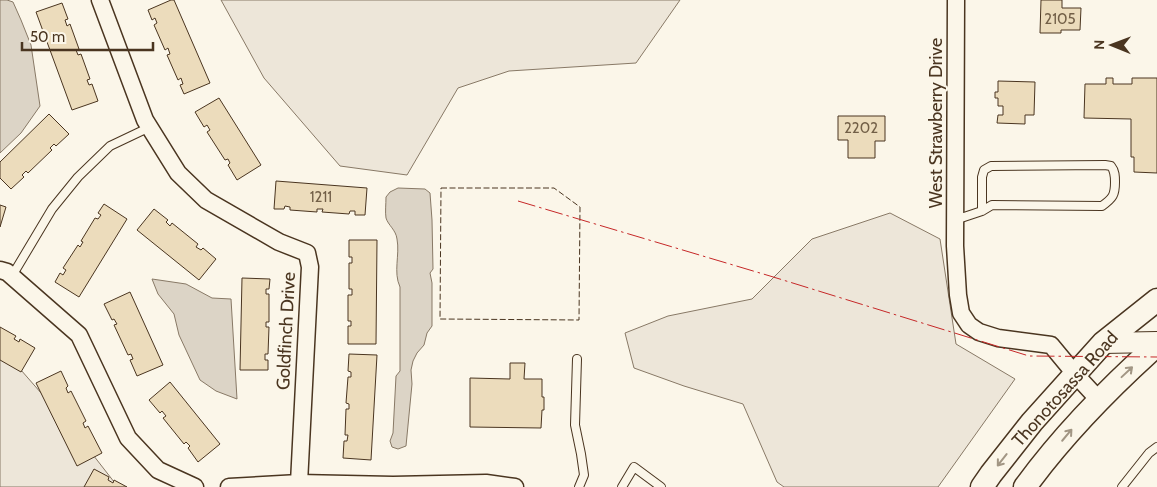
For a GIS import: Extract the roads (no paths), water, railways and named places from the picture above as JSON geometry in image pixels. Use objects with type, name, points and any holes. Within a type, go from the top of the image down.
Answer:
[{"type":"main road","name":"Thonotosassa Road","points":[[982,487],[1032,422],[1103,343],[1157,300]]},
{"type":"main road","name":"Thonotosassa Road","points":[[1031,482],[1080,420],[1125,373],[1157,344]]},
{"type":"street","name":"Goldfinch Drive","points":[[100,0],[145,120],[178,173],[206,200],[279,242],[307,253],[310,267],[298,483]]},
{"type":"street","name":"West Strawberry Drive","points":[[956,0],[955,246],[961,314],[969,325],[979,332],[998,338],[1051,345],[1099,400]]},
{"type":"street","points":[[6,273],[79,335],[128,438],[158,470],[195,487]]},
{"type":"street","points":[[1103,343],[1157,344]]},
{"type":"street","points":[[230,487],[298,483],[393,485],[486,483],[515,487]]},
{"type":"lane","points":[[6,273],[52,209],[78,178],[110,146],[150,127]]},
{"type":"lane","points":[[956,220],[982,212],[992,206],[1102,206],[1110,201],[1115,192],[1114,171],[1111,166],[1105,165],[991,166],[984,170],[982,177],[982,212]]},
{"type":"lane","points":[[577,359],[575,425],[584,475],[579,487]]},
{"type":"lane","points":[[1122,487],[1149,453],[1157,447]]},
{"type":"lane","points":[[622,487],[634,467],[661,487]]}]
